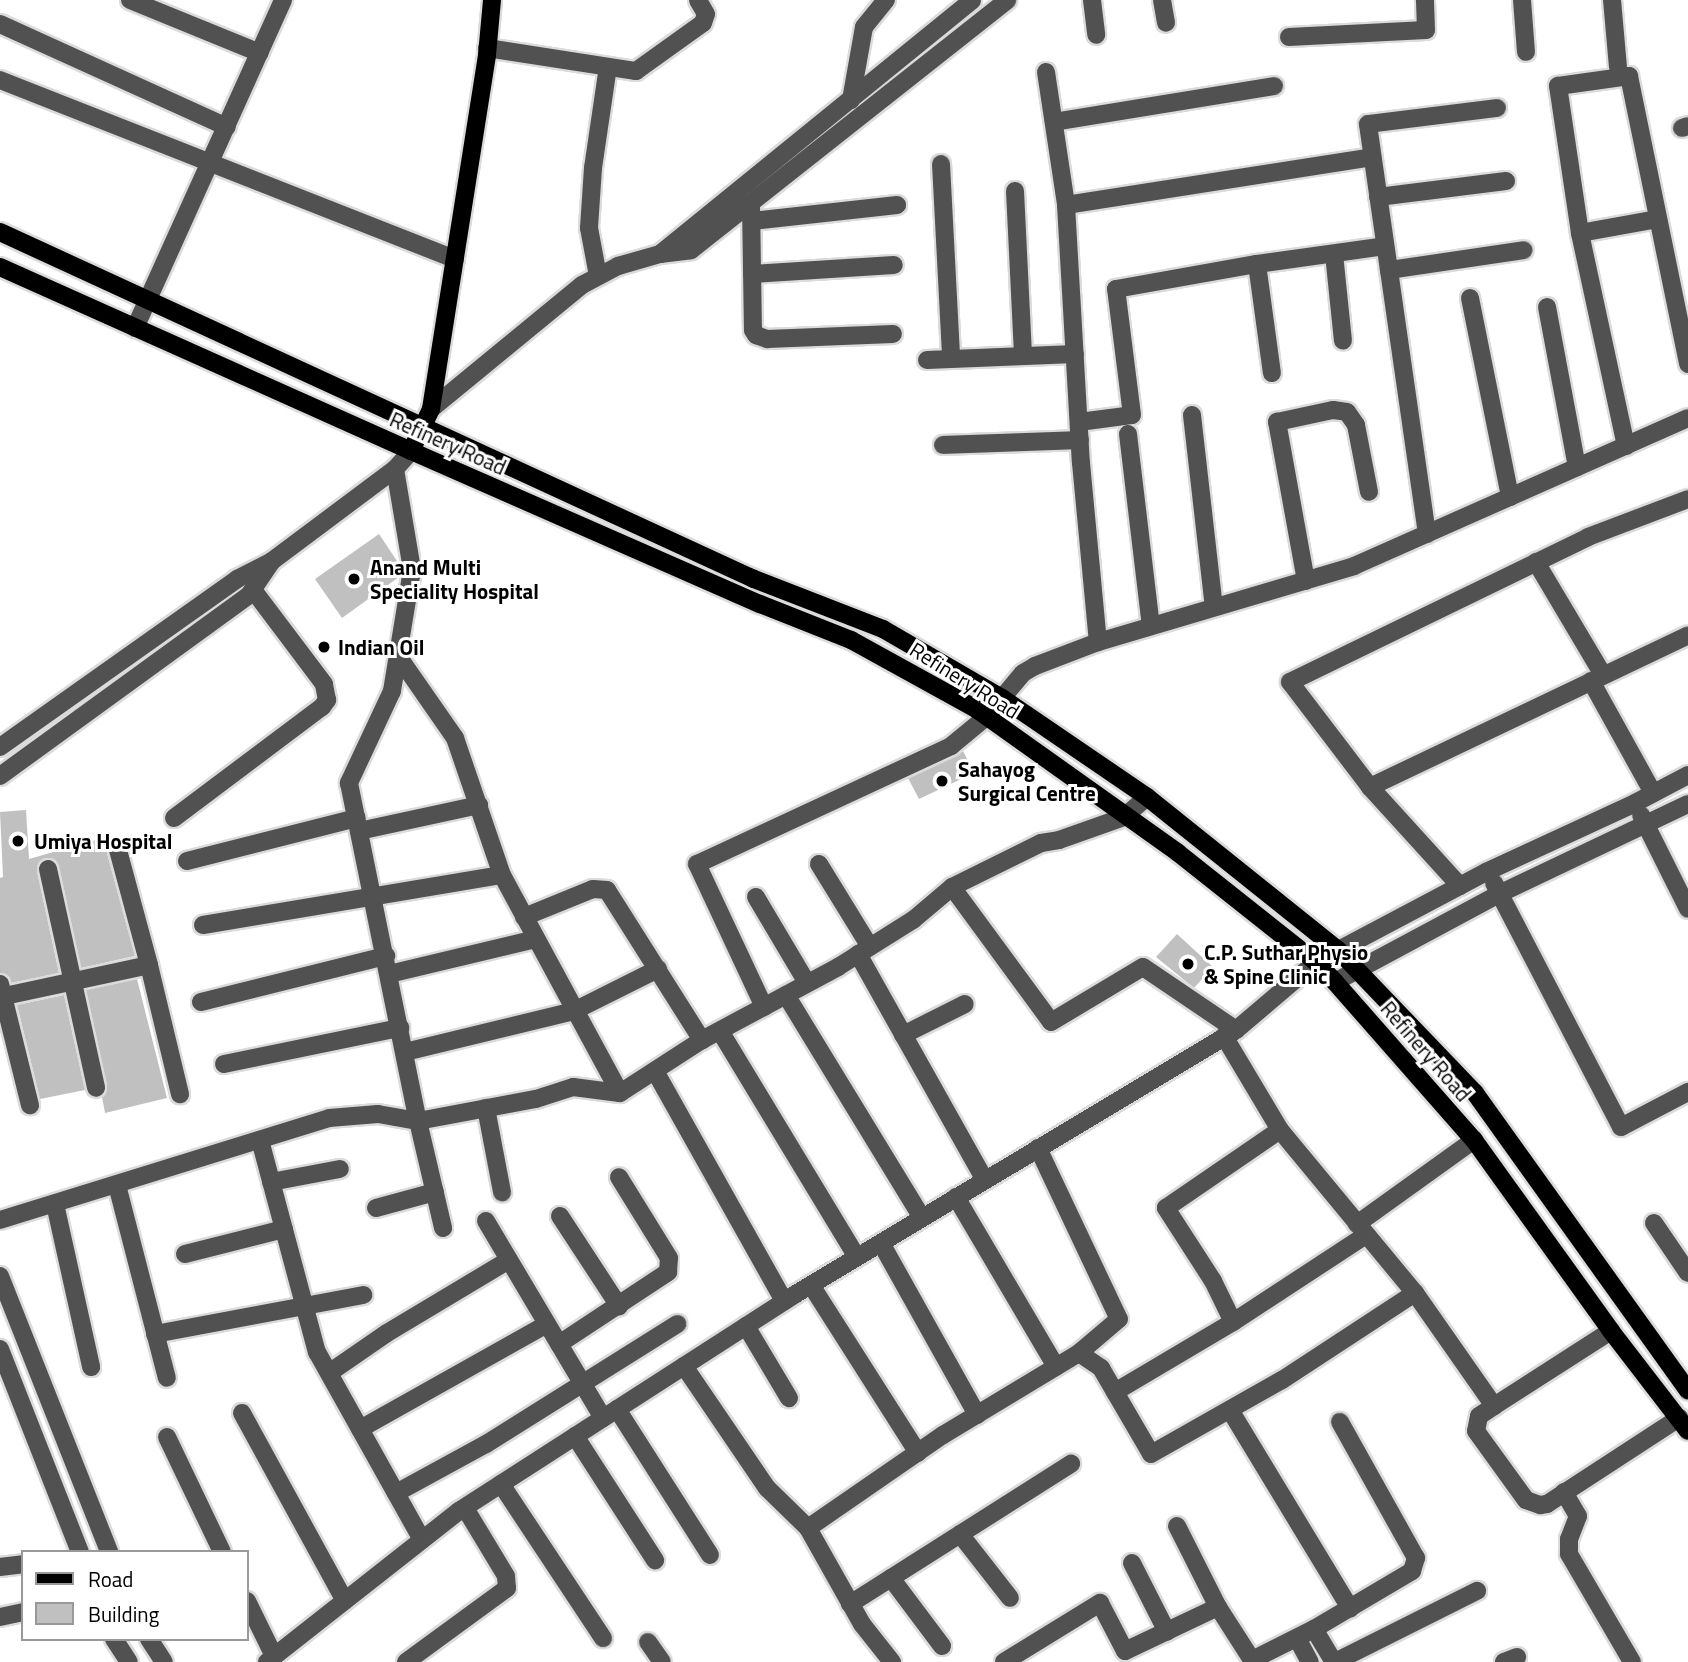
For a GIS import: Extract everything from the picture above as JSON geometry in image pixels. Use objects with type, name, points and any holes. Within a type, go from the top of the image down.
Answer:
[{"type":"main road","points":[[411,452],[428,417],[455,259],[492,0]]},
{"type":"main road","name":"Refinery Road","points":[[0,232],[148,302],[428,417],[754,579],[883,629],[1002,698],[1147,797],[1338,950],[1490,1111],[1688,1391]]},
{"type":"main road","name":"Refinery Road","points":[[0,267],[411,452],[760,604],[851,640],[986,717],[1177,852],[1316,962],[1474,1140],[1611,1331],[1685,1425]]},
{"type":"street","points":[[130,0],[260,53]]},
{"type":"street","points":[[135,328],[211,165],[283,0]]},
{"type":"street","points":[[487,48],[630,71],[643,68],[703,23],[706,14],[698,0]]},
{"type":"street","points":[[660,254],[972,0]]},
{"type":"street","points":[[428,417],[582,285],[618,266],[660,254],[691,250],[751,213],[881,100],[1007,0]]},
{"type":"street","points":[[1092,0],[1096,35]]},
{"type":"street","points":[[1162,0],[1166,23]]},
{"type":"street","points":[[1289,37],[1426,30],[1425,0]]},
{"type":"street","points":[[1522,0],[1526,52]]},
{"type":"street","points":[[1612,0],[1618,67]]},
{"type":"street","points":[[851,100],[864,27],[875,4]]},
{"type":"street","points":[[0,24],[227,127]]},
{"type":"street","points":[[598,276],[589,228],[593,168],[608,68]]},
{"type":"street","points":[[1046,72],[1066,205],[1079,431],[1098,642]]},
{"type":"street","points":[[1626,446],[1580,233],[1558,86],[1629,76],[1688,364]]},
{"type":"street","points":[[0,80],[455,259]]},
{"type":"street","points":[[874,80],[881,100]]},
{"type":"street","points":[[1054,122],[1274,86]]},
{"type":"street","points":[[1427,534],[1368,124],[1497,108]]},
{"type":"street","points":[[1066,205],[1372,157]]},
{"type":"street","points":[[941,164],[951,358]]},
{"type":"street","points":[[1378,197],[1506,181]]},
{"type":"street","points":[[1015,191],[1023,356]]},
{"type":"street","points":[[751,213],[897,205]]},
{"type":"street","points":[[751,213],[752,330],[761,338],[893,334]]},
{"type":"street","points":[[1580,233],[1657,219]]},
{"type":"street","points":[[943,445],[1079,431],[1132,415],[1116,289],[1257,264],[1385,246]]},
{"type":"street","points":[[1389,270],[1524,250]]},
{"type":"street","points":[[1334,254],[1343,341]]},
{"type":"street","points":[[1257,264],[1272,373]]},
{"type":"street","points":[[752,274],[894,265]]},
{"type":"street","points":[[1470,298],[1510,497]]},
{"type":"street","points":[[1547,307],[1577,467]]},
{"type":"street","points":[[927,359],[1075,354]]},
{"type":"street","points":[[1306,581],[1277,422],[1333,410],[1347,412],[1356,425],[1369,492]]},
{"type":"street","points":[[1192,415],[1214,607]]},
{"type":"street","points":[[764,1007],[697,864],[951,746],[986,717],[1024,673],[1098,642],[1354,566],[1688,418]]},
{"type":"street","points":[[1129,434],[1151,626]]},
{"type":"street","points":[[0,747],[237,579],[272,561],[395,469],[411,452]]},
{"type":"street","points":[[395,469],[412,570],[392,691],[349,783],[418,1121],[443,1227]]},
{"type":"street","points":[[1460,886],[1370,787],[1290,682],[1588,537],[1688,499]]},
{"type":"street","points":[[0,776],[254,591],[272,561]]},
{"type":"street","points":[[1536,562],[1653,793]]},
{"type":"street","points":[[174,818],[322,707],[327,700],[324,684],[254,591]]},
{"type":"street","points":[[1370,787],[1688,635]]},
{"type":"street","points":[[398,656],[455,738],[502,875],[620,1093]]},
{"type":"street","points":[[248,1603],[271,1659],[465,1508],[784,1301],[1230,1033],[1316,962],[1486,872],[1635,803],[1688,775]]},
{"type":"street","points":[[0,1220],[329,1118],[378,1114],[418,1121],[536,1099],[573,1087],[620,1093],[702,1040],[864,951],[913,920],[952,887],[1041,843],[1059,840],[1124,817],[1147,797]]},
{"type":"street","points":[[1635,803],[1688,909]]},
{"type":"street","points":[[1335,982],[1500,893],[1688,804]]},
{"type":"street","points":[[187,862],[358,824],[479,805]]},
{"type":"street","points":[[118,850],[180,1094]]},
{"type":"street","points":[[819,864],[903,1035],[985,1180]]},
{"type":"street","points":[[48,869],[96,1088]]},
{"type":"street","points":[[1486,872],[1500,893],[1621,1127],[1688,1092]]},
{"type":"street","points":[[203,925],[502,875]]},
{"type":"street","points":[[952,887],[1051,1022],[1143,967],[1230,1033],[1280,1130],[1415,1293],[1494,1406]]},
{"type":"street","points":[[524,917],[593,888],[607,890],[702,1040]]},
{"type":"street","points":[[756,897],[807,983]]},
{"type":"street","points":[[201,1002],[536,939]]},
{"type":"street","points":[[30,1105],[1,993],[149,965]]},
{"type":"street","points":[[405,1052],[574,1011],[658,969]]},
{"type":"street","points":[[786,995],[922,1218]]},
{"type":"street","points":[[903,1035],[965,1004]]},
{"type":"street","points":[[224,1064],[400,1028]]},
{"type":"street","points":[[720,1031],[857,1257]]},
{"type":"street","points":[[655,1071],[784,1301]]},
{"type":"street","points":[[486,1108],[502,1192]]},
{"type":"street","points":[[1233,1322],[1213,1281],[1167,1208],[1280,1130]]},
{"type":"street","points":[[260,1140],[317,1352],[422,1540]]},
{"type":"street","points":[[1115,1392],[1233,1322],[1362,1229],[1474,1140]]},
{"type":"street","points":[[808,1528],[918,1453],[1079,1353],[1119,1319],[1038,1148]]},
{"type":"street","points":[[271,1182],[340,1169]]},
{"type":"street","points":[[559,1344],[665,1277],[670,1266],[668,1258],[619,1177]]},
{"type":"street","points":[[117,1185],[167,1378]]},
{"type":"street","points":[[376,1208],[435,1192]]},
{"type":"street","points":[[956,1197],[1056,1367]]},
{"type":"street","points":[[55,1204],[91,1367]]},
{"type":"street","points":[[560,1216],[619,1306]]},
{"type":"street","points":[[486,1221],[582,1381],[610,1413],[709,1555]]},
{"type":"street","points":[[1654,1223],[1688,1273]]},
{"type":"street","points":[[185,1254],[284,1229]]},
{"type":"street","points":[[881,1243],[977,1415]]},
{"type":"street","points":[[329,1373],[387,1333],[509,1260]]},
{"type":"street","points":[[2,1284],[108,1550]]},
{"type":"street","points":[[811,1285],[918,1453]]},
{"type":"street","points":[[1079,1353],[1101,1368],[1152,1454],[1282,1380],[1415,1293]]},
{"type":"street","points":[[155,1334],[363,1295]]},
{"type":"street","points":[[360,1429],[547,1324]]},
{"type":"street","points":[[396,1493],[486,1444],[582,1381],[677,1324]]},
{"type":"street","points":[[746,1326],[789,1398]]},
{"type":"street","points":[[1611,1331],[1479,1416],[1476,1431],[1526,1500],[1547,1504],[1685,1425]]},
{"type":"street","points":[[0,1349],[79,1550]]},
{"type":"street","points":[[684,1366],[767,1488],[808,1528],[862,1624],[892,1662]]},
{"type":"street","points":[[1230,1410],[1350,1608]]},
{"type":"street","points":[[242,1413],[345,1601]]},
{"type":"street","points":[[1177,1525],[1250,1661],[1314,1629],[1412,1571],[1416,1558],[1340,1422]]},
{"type":"street","points":[[575,1436],[655,1560]]},
{"type":"street","points":[[167,1437],[221,1550]]},
{"type":"street","points":[[850,1604],[1071,1464]]},
{"type":"street","points":[[501,1484],[603,1637]]},
{"type":"street","points":[[1564,1492],[1578,1516],[1569,1539],[1569,1553],[1632,1662]]},
{"type":"street","points":[[62,1507],[88,1498]]},
{"type":"street","points":[[406,1662],[507,1588],[506,1576],[465,1508]]},
{"type":"street","points":[[960,1534],[1010,1598]]},
{"type":"street","points":[[1132,1563],[1167,1632]]},
{"type":"street","points":[[0,1567],[21,1564]]},
{"type":"street","points":[[891,1578],[942,1646]]},
{"type":"street","points":[[1314,1629],[1335,1662],[1478,1591]]},
{"type":"street","points":[[1004,1662],[1100,1603],[1125,1651],[1219,1607]]},
{"type":"street","points":[[0,1617],[21,1612]]},
{"type":"street","points":[[1297,1638],[1311,1662]]},
{"type":"street","points":[[115,1641],[129,1662]]},
{"type":"street","points":[[150,1641],[164,1662]]},
{"type":"street","points":[[648,1642],[662,1662]]},
{"type":"building","points":[[379,534],[399,564],[399,577],[342,618],[315,579]]},
{"type":"building","points":[[963,751],[974,773],[919,799],[908,778]]},
{"type":"building","points":[[26,810],[29,859],[106,837],[107,853],[135,956],[81,968],[59,867],[56,861],[46,858],[40,861],[37,871],[59,973],[11,983],[8,976],[0,973],[0,878],[3,877],[0,812]]},
{"type":"building","points":[[1177,934],[1213,967],[1194,988],[1156,957]]},
{"type":"building","points":[[137,979],[167,1098],[105,1113],[102,1097],[107,1086],[86,990]]},
{"type":"building","points":[[64,995],[85,1090],[40,1099],[17,1005]]},
{"type":"place","name":"Anand Multi Speciality Hospital","points":[[354,579]]},
{"type":"place","name":"Indian Oil","points":[[324,647]]},
{"type":"place","name":"Sahayog Surgical Centre","points":[[942,781]]},
{"type":"place","name":"Umiya Hospital","points":[[18,841]]},
{"type":"place","name":"C.P. Suthar Physio & Spine Clinic","points":[[1188,964]]}]
